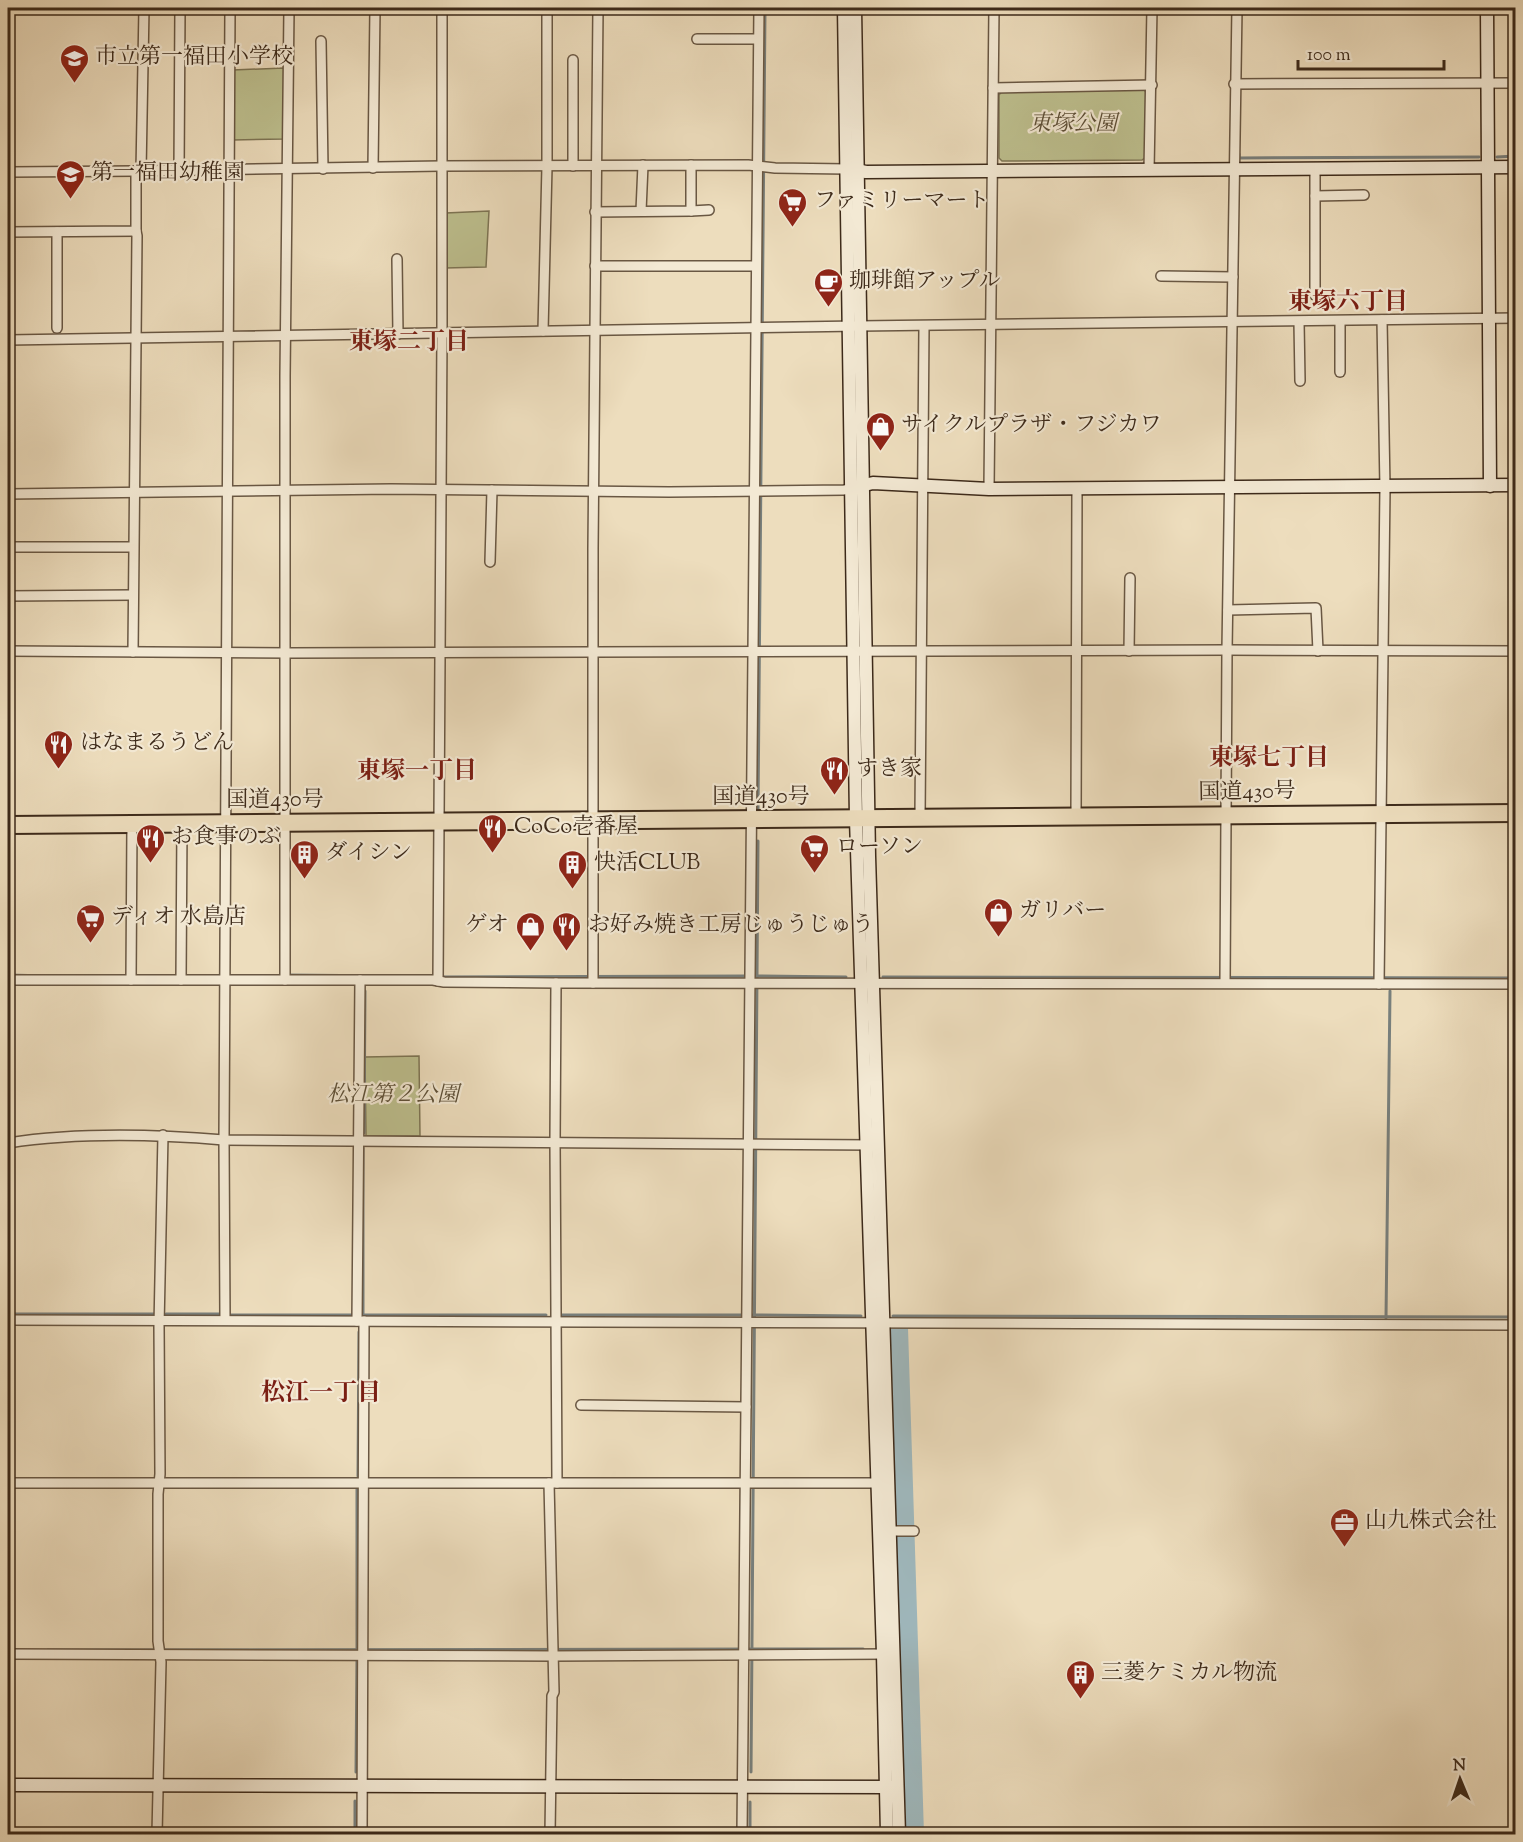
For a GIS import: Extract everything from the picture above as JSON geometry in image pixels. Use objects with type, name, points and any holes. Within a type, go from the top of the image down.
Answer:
[{"type":"highway","name":"国道430号","points":[[1381,820],[1515,813]]},
{"type":"highway","name":"国道430号","points":[[862,824],[920,817],[1225,821]]},
{"type":"highway","name":"国道430号","points":[[8,825],[182,830],[1381,820],[1515,824]]},
{"type":"highway","name":"国道430号","points":[[8,837],[132,830]]},
{"type":"street","points":[[133,652],[136,231],[144,8]]},
{"type":"street","points":[[179,171],[180,8]]},
{"type":"street","points":[[225,1320],[230,8]]},
{"type":"street","points":[[285,977],[285,491],[289,8]]},
{"type":"street","points":[[374,168],[375,8]]},
{"type":"street","points":[[438,978],[442,8]]},
{"type":"street","points":[[543,331],[548,8]]},
{"type":"street","points":[[593,978],[595,212],[598,8]]},
{"type":"street","points":[[742,1834],[751,1484],[746,1407],[753,1143],[751,826],[757,652],[760,329],[756,266],[762,167],[758,39],[762,8],[813,8]]},
{"type":"street","points":[[844,8],[852,170]]},
{"type":"street","points":[[849,8],[870,8]]},
{"type":"street","points":[[855,8],[852,170],[862,824],[883,1483],[890,1531],[889,1654],[892,1787],[899,1834]]},
{"type":"street","points":[[989,489],[994,8]]},
{"type":"street","points":[[1149,170],[1152,8]]},
{"type":"street","points":[[1225,979],[1227,610],[1237,8]]},
{"type":"street","points":[[1487,8],[1490,486]]},
{"type":"street","points":[[697,39],[758,39]]},
{"type":"street","points":[[321,41],[323,169]]},
{"type":"street","points":[[573,60],[573,166]]},
{"type":"street","points":[[1234,84],[1515,83]]},
{"type":"street","points":[[993,88],[1152,85]]},
{"type":"street","points":[[11,172],[643,165],[992,171],[1515,167]]},
{"type":"street","points":[[641,211],[643,165]]},
{"type":"street","points":[[691,165],[691,211]]},
{"type":"street","points":[[1315,168],[1315,295]]},
{"type":"street","points":[[1315,196],[1364,195]]},
{"type":"street","points":[[595,212],[709,210]]},
{"type":"street","points":[[8,232],[136,231]]},
{"type":"street","points":[[57,232],[57,328]]},
{"type":"street","points":[[397,259],[398,334]]},
{"type":"street","points":[[595,266],[756,266]]},
{"type":"street","points":[[1161,276],[1233,277]]},
{"type":"street","points":[[8,340],[1515,318]]},
{"type":"street","points":[[1379,980],[1385,488],[1382,320]]},
{"type":"street","points":[[1340,321],[1340,372]]},
{"type":"street","points":[[1299,322],[1300,381]]},
{"type":"street","points":[[920,817],[924,326]]},
{"type":"street","points":[[8,494],[228,491],[844,490],[873,483],[989,489],[1515,486]]},
{"type":"street","points":[[1076,818],[1077,488]]},
{"type":"street","points":[[490,562],[492,490]]},
{"type":"street","points":[[8,547],[133,548]]},
{"type":"street","points":[[1129,651],[1130,578]]},
{"type":"street","points":[[8,596],[132,595]]},
{"type":"street","points":[[1227,610],[1316,608],[1318,651]]},
{"type":"street","points":[[8,651],[1515,651]]},
{"type":"street","points":[[131,977],[132,830]]},
{"type":"street","points":[[181,977],[182,830]]},
{"type":"street","points":[[8,980],[181,977],[226,980],[285,977],[360,980],[438,978],[556,983],[593,978],[867,982],[1225,979],[1515,984]]},
{"type":"street","points":[[360,980],[358,1141],[364,1483],[360,1652],[362,1834]]},
{"type":"street","points":[[550,1834],[556,983]]},
{"type":"street","points":[[8,1143],[39,1138],[86,1135],[163,1135],[224,1140],[872,1144]]},
{"type":"street","points":[[157,1834],[163,1135]]},
{"type":"street","points":[[8,1320],[750,1319],[878,1323],[1515,1325]]},
{"type":"street","points":[[581,1405],[746,1407]]},
{"type":"street","points":[[8,1483],[883,1483]]},
{"type":"street","points":[[890,1531],[914,1531]]},
{"type":"street","points":[[8,1654],[159,1650],[889,1654]]},
{"type":"street","points":[[8,1785],[892,1787]]},
{"type":"street","points":[[887,1834],[892,1787]]},
{"type":"green space","points":[[284,68],[283,139],[233,140],[233,70]]},
{"type":"green space","name":"東塚公園","points":[[1143,89],[1148,94],[1146,157],[1142,160],[1002,161],[999,158],[999,95],[1002,91]]},
{"type":"green space","points":[[489,211],[486,267],[445,268],[446,213]]},
{"type":"green space","name":"松江第２公園","points":[[419,1056],[420,1136],[366,1136],[365,1057]]},
{"type":"waterway","points":[[758,809],[765,10]]},
{"type":"waterway","points":[[1239,154],[1239,158],[1479,157]]},
{"type":"waterway","points":[[1497,157],[1516,156]]},
{"type":"waterway","points":[[751,1772],[758,841]]},
{"type":"waterway","points":[[8,975],[48,976]]},
{"type":"waterway","points":[[286,975],[396,976]]},
{"type":"waterway","points":[[439,977],[747,976]]},
{"type":"waterway","points":[[757,976],[846,977]]},
{"type":"waterway","points":[[883,977],[1516,978]]},
{"type":"waterway","points":[[364,1133],[365,991]]},
{"type":"waterway","points":[[1386,1318],[1390,991]]},
{"type":"waterway","points":[[363,1148],[363,1315]]},
{"type":"waterway","points":[[8,1314],[154,1314]]},
{"type":"waterway","points":[[166,1314],[221,1314]]},
{"type":"waterway","points":[[231,1315],[353,1315]]},
{"type":"waterway","points":[[360,1315],[546,1315]]},
{"type":"waterway","points":[[561,1315],[746,1315]]},
{"type":"waterway","points":[[752,1315],[861,1316]]},
{"type":"waterway","points":[[893,1316],[1516,1317]]},
{"type":"waterway","points":[[899,1328],[915,1834]]},
{"type":"waterway","points":[[358,1476],[359,1332]]},
{"type":"waterway","points":[[357,1489],[357,1650]]},
{"type":"waterway","points":[[48,1650],[863,1649]]},
{"type":"waterway","points":[[904,1649],[909,1649]]},
{"type":"waterway","points":[[356,1772],[357,1657]]},
{"type":"waterway","points":[[355,1801],[355,1834]]},
{"type":"waterway","points":[[750,1802],[750,1834]]},
{"type":"place","name":"市立第一福田小学校","points":[[74,84]]},
{"type":"place","name":"第一福田幼稚園","points":[[70,200]]},
{"type":"place","name":"ファミリーマート","points":[[793,228]]},
{"type":"place","name":"珈琲館アップル","points":[[828,308]]},
{"type":"place","name":"サイクルプラザ・フジカワ","points":[[880,452]]},
{"type":"place","name":"はなまるうどん","points":[[59,770]]},
{"type":"place","name":"すき家","points":[[835,796]]},
{"type":"place","name":"CoCo壱番屋","points":[[493,854]]},
{"type":"place","name":"お食事のぶ","points":[[150,864]]},
{"type":"place","name":"ローソン","points":[[815,874]]},
{"type":"place","name":"ダイシン","points":[[304,880]]},
{"type":"place","name":"快活CLUB","points":[[573,890]]},
{"type":"place","name":"ガリバー","points":[[998,938]]},
{"type":"place","name":"ディオ 水島店","points":[[90,944]]},
{"type":"place","name":"ゲオ","points":[[530,952]]},
{"type":"place","name":"お好み焼き工房じゅうじゅう","points":[[567,952]]},
{"type":"place","name":"山九株式会社","points":[[1344,1548]]},
{"type":"place","name":"三菱ケミカル物流","points":[[1080,1700]]},
{"type":"district","name":"東塚六丁目","points":[[1348,303]]},
{"type":"district","name":"東塚二丁目","points":[[409,343]]},
{"type":"district","name":"東塚七丁目","points":[[1269,759]]},
{"type":"district","name":"東塚一丁目","points":[[417,772]]},
{"type":"district","name":"松江一丁目","points":[[321,1394]]}]
